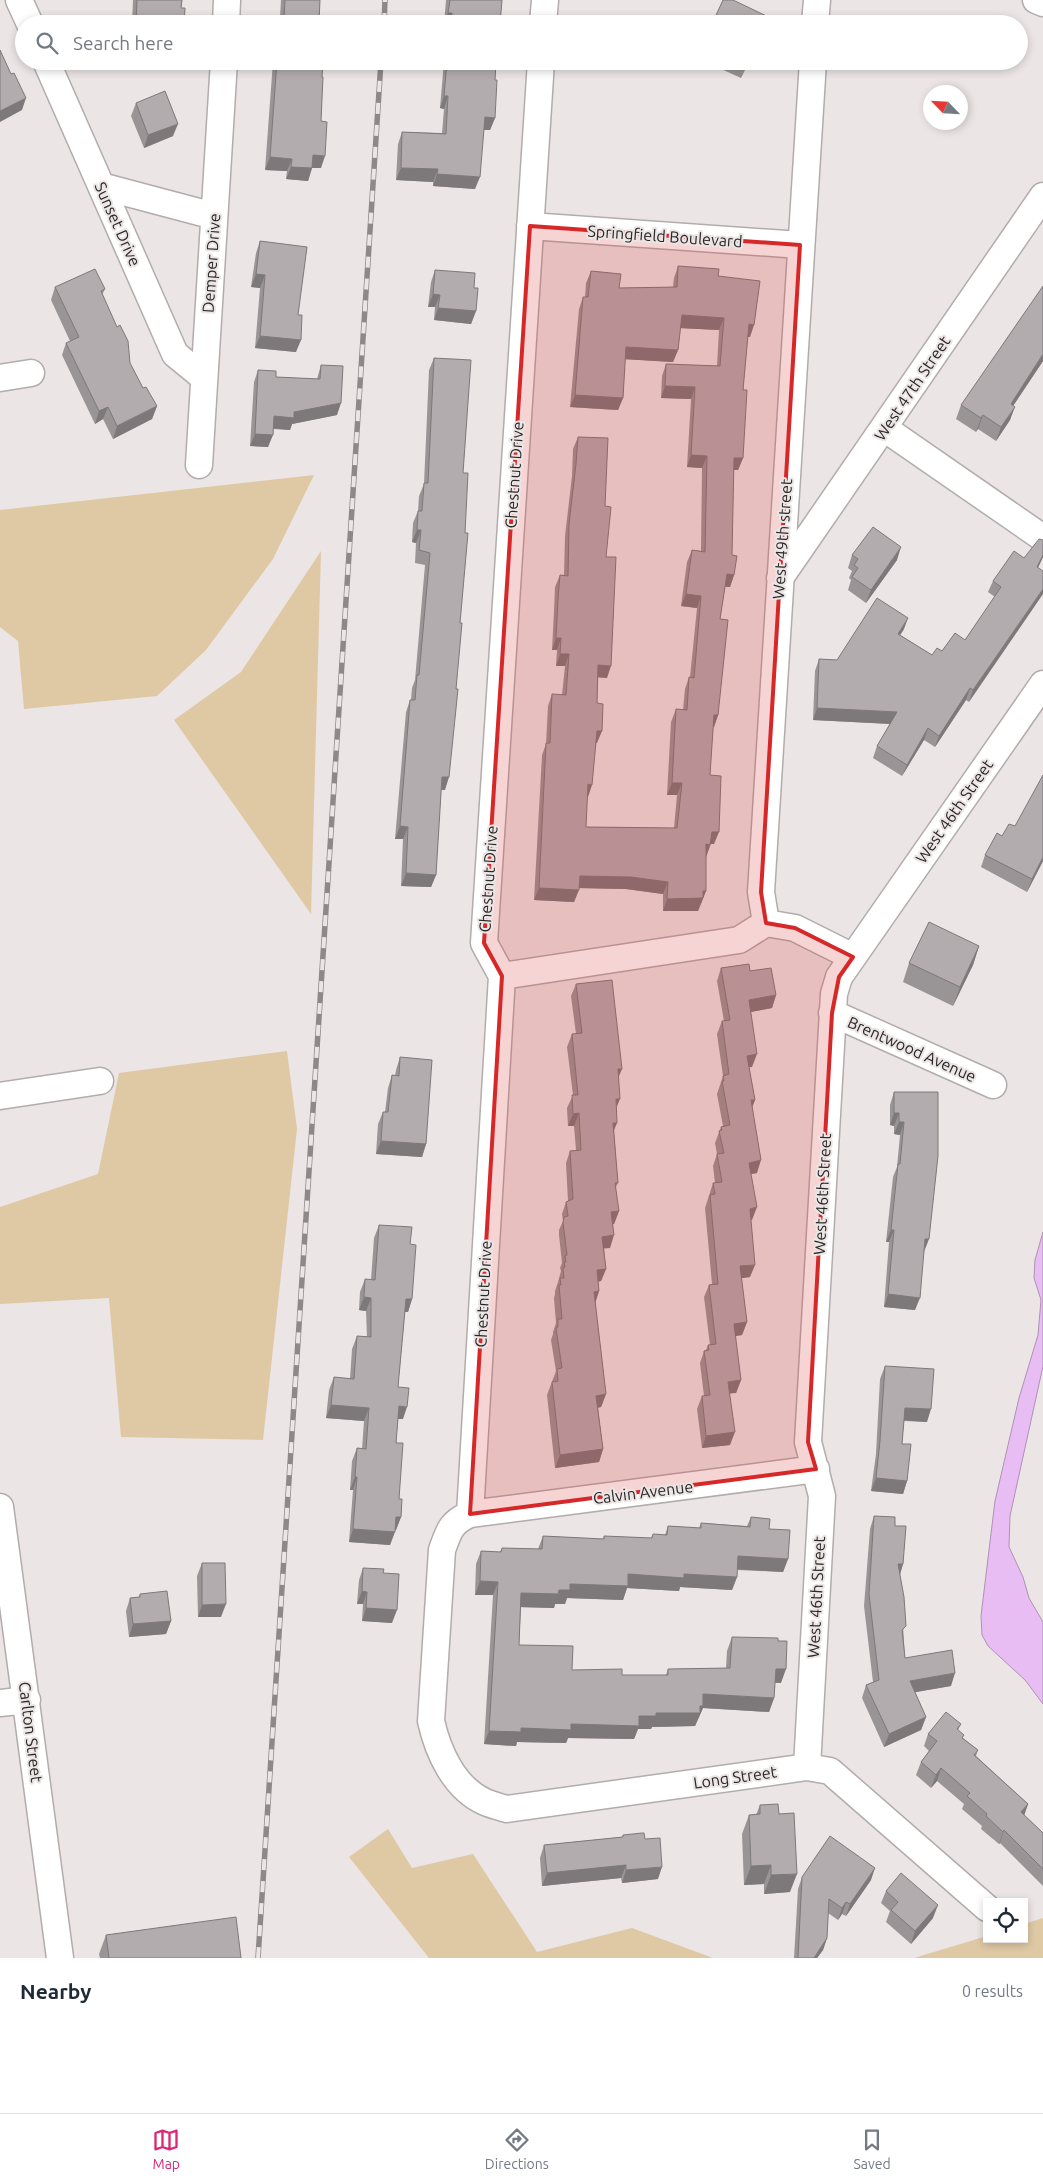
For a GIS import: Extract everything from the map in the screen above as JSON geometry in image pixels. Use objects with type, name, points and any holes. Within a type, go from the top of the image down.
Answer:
[{"type":"street","points":[[19,0],[26,15]]},
{"type":"street","points":[[227,15],[228,0]]},
{"type":"street","points":[[543,15],[544,0]]},
{"type":"street","points":[[816,15],[817,0]]},
{"type":"street","points":[[1036,0],[1043,3]]},
{"type":"street","name":"Sunset Drive","points":[[50,70],[175,354],[203,377]]},
{"type":"street","name":"Demper Drive","points":[[199,465],[223,70]]},
{"type":"street","name":"Chestnut Drive","points":[[470,1514],[502,976],[484,943],[539,70]]},
{"type":"street","name":"West 49th street","points":[[766,923],[761,892],[812,70]]},
{"type":"street","points":[[101,186],[214,216]]},
{"type":"street","name":"West 47th Street","points":[[780,578],[1043,196]]},
{"type":"street","name":"Springfield Boulevard","points":[[530,226],[800,245]]},
{"type":"street","points":[[0,378],[31,373]]},
{"type":"street","points":[[884,428],[1043,538]]},
{"type":"street","name":"West 46th Street","points":[[807,1767],[822,1496],[808,1442],[832,1013],[839,977],[1043,684]]},
{"type":"street","points":[[502,976],[739,940],[766,923],[795,928],[853,956]]},
{"type":"street","name":"Brentwood Avenue","points":[[832,1013],[993,1086]]},
{"type":"street","points":[[0,1096],[100,1081]]},
{"type":"street","name":"Calvin Avenue","points":[[470,1514],[816,1469]]},
{"type":"street","name":"Carlton Street","points":[[0,1507],[60,1958]]},
{"type":"street","name":"Long Street","points":[[470,1514],[456,1520],[448,1533],[442,1550],[431,1721],[436,1745],[448,1768],[464,1787],[484,1802],[507,1809],[807,1767],[830,1771],[983,1905]]},
{"type":"street","points":[[0,1704],[27,1700]]},
{"type":"highlighted area","points":[[530,226],[800,245],[761,892],[766,923],[795,928],[853,957],[839,977],[832,1013],[808,1442],[816,1469],[470,1514],[502,976],[484,943]]},
{"type":"shaded area","points":[[314,475],[273,559],[206,650],[157,696],[24,709],[18,641],[0,627],[0,510]]},
{"type":"shaded area","points":[[321,551],[311,914],[174,720],[241,672]]},
{"type":"shaded area","points":[[287,1051],[297,1129],[263,1440],[121,1437],[109,1298],[0,1304],[0,1207],[98,1174],[119,1073]]},
{"type":"shaded area","points":[[1043,1232],[1043,1366],[1010,1516],[1009,1547],[1023,1577],[1029,1598],[1043,1622],[1043,1704],[1025,1680],[988,1646],[982,1635],[981,1616],[995,1501],[1019,1398],[1038,1335],[1041,1300],[1034,1278],[1035,1260]]},
{"type":"shaded area","points":[[388,1829],[412,1868],[473,1854],[537,1952],[632,1928],[713,1958],[429,1958],[349,1857]]},
{"type":"shaded area","points":[[1043,1918],[1043,1958],[914,1958],[983,1937],[983,1943],[1028,1943],[1028,1923]]},
{"type":"building","points":[[137,0],[182,0],[181,8],[185,8],[185,15],[136,15]]},
{"type":"building","points":[[285,0],[320,0],[319,15],[284,15]]},
{"type":"building","points":[[450,0],[502,0],[501,15],[452,15],[452,13],[448,13]]},
{"type":"building","points":[[723,0],[733,0],[764,15],[716,15]]},
{"type":"building","points":[[0,50],[11,74],[14,73],[26,98],[0,111]]},
{"type":"building","points":[[276,70],[322,70],[321,121],[327,122],[325,156],[313,155],[312,168],[291,167],[292,159],[270,157]]},
{"type":"building","points":[[446,70],[496,70],[495,80],[497,80],[495,118],[485,117],[480,177],[437,174],[438,169],[401,168],[402,132],[446,134],[448,96],[444,96]]},
{"type":"building","points":[[165,91],[178,124],[148,135],[136,103]]},
{"type":"building","points":[[260,241],[307,247],[298,315],[302,315],[301,340],[260,336],[265,275],[256,274]]},
{"type":"building","points":[[678,266],[719,269],[718,276],[760,281],[754,325],[749,324],[743,390],[747,390],[743,458],[734,458],[732,555],[737,556],[734,575],[727,574],[720,619],[728,620],[718,715],[714,715],[710,775],[721,776],[719,832],[712,832],[710,845],[706,844],[706,891],[703,891],[703,898],[667,899],[668,882],[631,877],[580,876],[579,890],[539,888],[546,743],[550,743],[552,694],[566,695],[569,654],[560,654],[561,638],[556,638],[560,575],[568,576],[569,524],[578,437],[608,438],[605,506],[611,507],[606,557],[616,557],[611,666],[598,665],[597,703],[603,704],[602,731],[597,731],[592,785],[588,784],[586,827],[677,828],[682,783],[672,783],[676,709],[687,710],[689,677],[694,678],[701,596],[686,594],[692,550],[705,552],[707,456],[691,455],[695,387],[665,386],[666,364],[720,366],[724,318],[682,315],[678,350],[626,347],[623,398],[575,395],[583,297],[588,297],[591,271],[621,274],[619,288],[677,287]]},
{"type":"building","points":[[95,269],[105,289],[101,291],[117,327],[120,325],[128,341],[130,363],[143,388],[146,387],[157,406],[117,426],[108,407],[99,411],[66,343],[79,337],[55,287]]},
{"type":"building","points":[[435,270],[475,273],[474,288],[478,288],[476,311],[438,308],[440,295],[433,294]]},
{"type":"building","points":[[1043,286],[1043,354],[1011,404],[1015,407],[1001,427],[983,415],[981,418],[961,405]]},
{"type":"building","points":[[434,358],[471,360],[463,473],[468,473],[465,533],[468,533],[460,623],[462,623],[456,689],[458,689],[449,777],[442,777],[436,875],[406,873],[408,827],[400,826],[410,700],[415,700],[417,675],[419,675],[430,553],[419,550],[421,530],[417,530],[418,511],[422,511],[424,483],[428,483]]},
{"type":"building","points":[[321,365],[343,366],[341,403],[294,412],[294,418],[274,416],[273,435],[255,434],[258,370],[276,371],[276,377],[320,379]]},
{"type":"building","points":[[873,527],[901,547],[871,590],[852,577],[858,568],[854,565],[858,559],[852,555]]},
{"type":"building","points":[[1039,539],[1043,540],[1043,555],[1037,567],[1043,571],[1043,589],[973,690],[970,688],[939,736],[928,728],[907,765],[877,746],[897,712],[817,708],[819,659],[837,660],[877,598],[908,618],[898,634],[932,655],[937,648],[942,651],[955,633],[965,640],[1001,587],[993,581],[1014,551],[1024,558]]},
{"type":"building","points":[[1043,775],[1043,857],[1032,879],[985,855],[997,833],[1002,836],[1009,824],[1015,826]]},
{"type":"building","points":[[929,922],[979,946],[960,987],[909,963]]},
{"type":"building","points":[[749,964],[750,971],[771,968],[776,995],[749,1000],[757,1054],[747,1056],[755,1100],[751,1100],[761,1160],[749,1163],[757,1207],[750,1209],[755,1265],[740,1266],[747,1322],[734,1324],[741,1380],[728,1382],[735,1432],[706,1436],[702,1396],[710,1395],[704,1351],[709,1350],[708,1345],[716,1344],[709,1285],[718,1284],[710,1195],[715,1194],[713,1183],[722,1182],[717,1154],[724,1153],[719,1131],[722,1130],[721,1127],[730,1125],[722,1081],[724,1081],[723,1076],[729,1074],[722,1021],[730,1020],[721,968]]},
{"type":"building","points":[[612,980],[622,1069],[618,1069],[620,1099],[616,1099],[617,1123],[613,1123],[618,1183],[615,1183],[619,1211],[611,1212],[614,1235],[602,1237],[606,1269],[597,1270],[599,1291],[594,1292],[606,1394],[596,1396],[603,1449],[560,1455],[552,1382],[558,1381],[557,1369],[562,1368],[556,1328],[558,1327],[558,1319],[562,1319],[559,1285],[561,1285],[560,1278],[564,1278],[563,1268],[565,1267],[564,1262],[566,1262],[565,1256],[567,1255],[563,1223],[564,1217],[568,1216],[566,1202],[573,1199],[570,1151],[581,1150],[579,1113],[573,1114],[572,1095],[578,1095],[572,1034],[582,1033],[576,984]]},
{"type":"building","points":[[400,1057],[432,1060],[426,1144],[381,1141],[383,1112],[388,1112],[392,1075],[399,1076]]},
{"type":"building","points":[[894,1092],[938,1092],[938,1156],[929,1239],[925,1239],[920,1298],[888,1294],[894,1230],[891,1230],[904,1122],[899,1122],[899,1113],[894,1113]]},
{"type":"building","points":[[379,1225],[412,1227],[410,1244],[416,1245],[412,1299],[406,1299],[398,1387],[409,1388],[407,1407],[399,1406],[396,1443],[403,1443],[399,1499],[402,1499],[401,1517],[396,1517],[395,1532],[353,1529],[357,1448],[366,1449],[369,1408],[331,1405],[334,1377],[354,1379],[357,1336],[371,1337],[371,1298],[364,1297],[365,1279],[375,1280]]},
{"type":"building","points":[[885,1366],[934,1369],[931,1409],[905,1408],[902,1444],[911,1444],[907,1481],[876,1478]]},
{"type":"building","points":[[874,1516],[895,1517],[895,1526],[906,1526],[903,1564],[898,1564],[904,1597],[906,1626],[902,1630],[905,1658],[952,1650],[955,1673],[910,1681],[926,1717],[889,1734],[866,1685],[879,1680],[869,1594]]},
{"type":"building","points":[[751,1517],[770,1519],[769,1529],[790,1530],[788,1559],[738,1556],[737,1577],[684,1574],[684,1578],[628,1574],[628,1586],[570,1584],[570,1590],[559,1590],[558,1594],[521,1593],[519,1645],[573,1646],[572,1670],[622,1669],[622,1675],[668,1675],[668,1669],[730,1668],[732,1637],[778,1638],[778,1641],[787,1641],[786,1669],[776,1669],[774,1698],[703,1694],[703,1706],[700,1706],[700,1713],[656,1713],[656,1716],[639,1716],[639,1726],[571,1724],[571,1730],[521,1728],[521,1732],[489,1731],[498,1582],[480,1581],[481,1551],[501,1552],[502,1548],[542,1549],[543,1536],[604,1539],[604,1536],[652,1538],[653,1534],[667,1535],[668,1526],[701,1528],[701,1523],[750,1527]]},
{"type":"building","points":[[202,1563],[225,1563],[226,1604],[202,1605]]},
{"type":"building","points":[[363,1568],[384,1569],[383,1573],[399,1574],[397,1610],[366,1608],[367,1592],[362,1591]]},
{"type":"building","points":[[167,1591],[171,1621],[133,1624],[130,1598],[140,1597],[140,1594]]},
{"type":"building","points":[[946,1712],[961,1724],[957,1729],[964,1735],[962,1738],[978,1750],[974,1755],[1028,1804],[1021,1812],[1043,1833],[1043,1869],[1004,1830],[1003,1832],[986,1816],[987,1814],[967,1796],[970,1793],[941,1768],[936,1775],[921,1762],[937,1741],[928,1734]]},
{"type":"building","points":[[778,1804],[779,1814],[794,1813],[797,1874],[771,1875],[771,1865],[751,1866],[749,1815],[760,1814],[760,1805]]},
{"type":"building","points":[[644,1833],[645,1839],[660,1838],[662,1867],[626,1870],[626,1865],[547,1873],[544,1845]]},
{"type":"building","points":[[830,1836],[875,1868],[850,1904],[846,1902],[842,1908],[829,1899],[827,1938],[814,1958],[798,1958],[802,1877]]},
{"type":"building","points":[[901,1873],[938,1905],[915,1931],[891,1910],[898,1902],[886,1891]]},
{"type":"building","points":[[236,1917],[241,1958],[109,1958],[106,1935]]},
{"type":"railway","points":[[384,15],[385,0]]},
{"type":"railway","points":[[258,1958],[380,70]]}]
